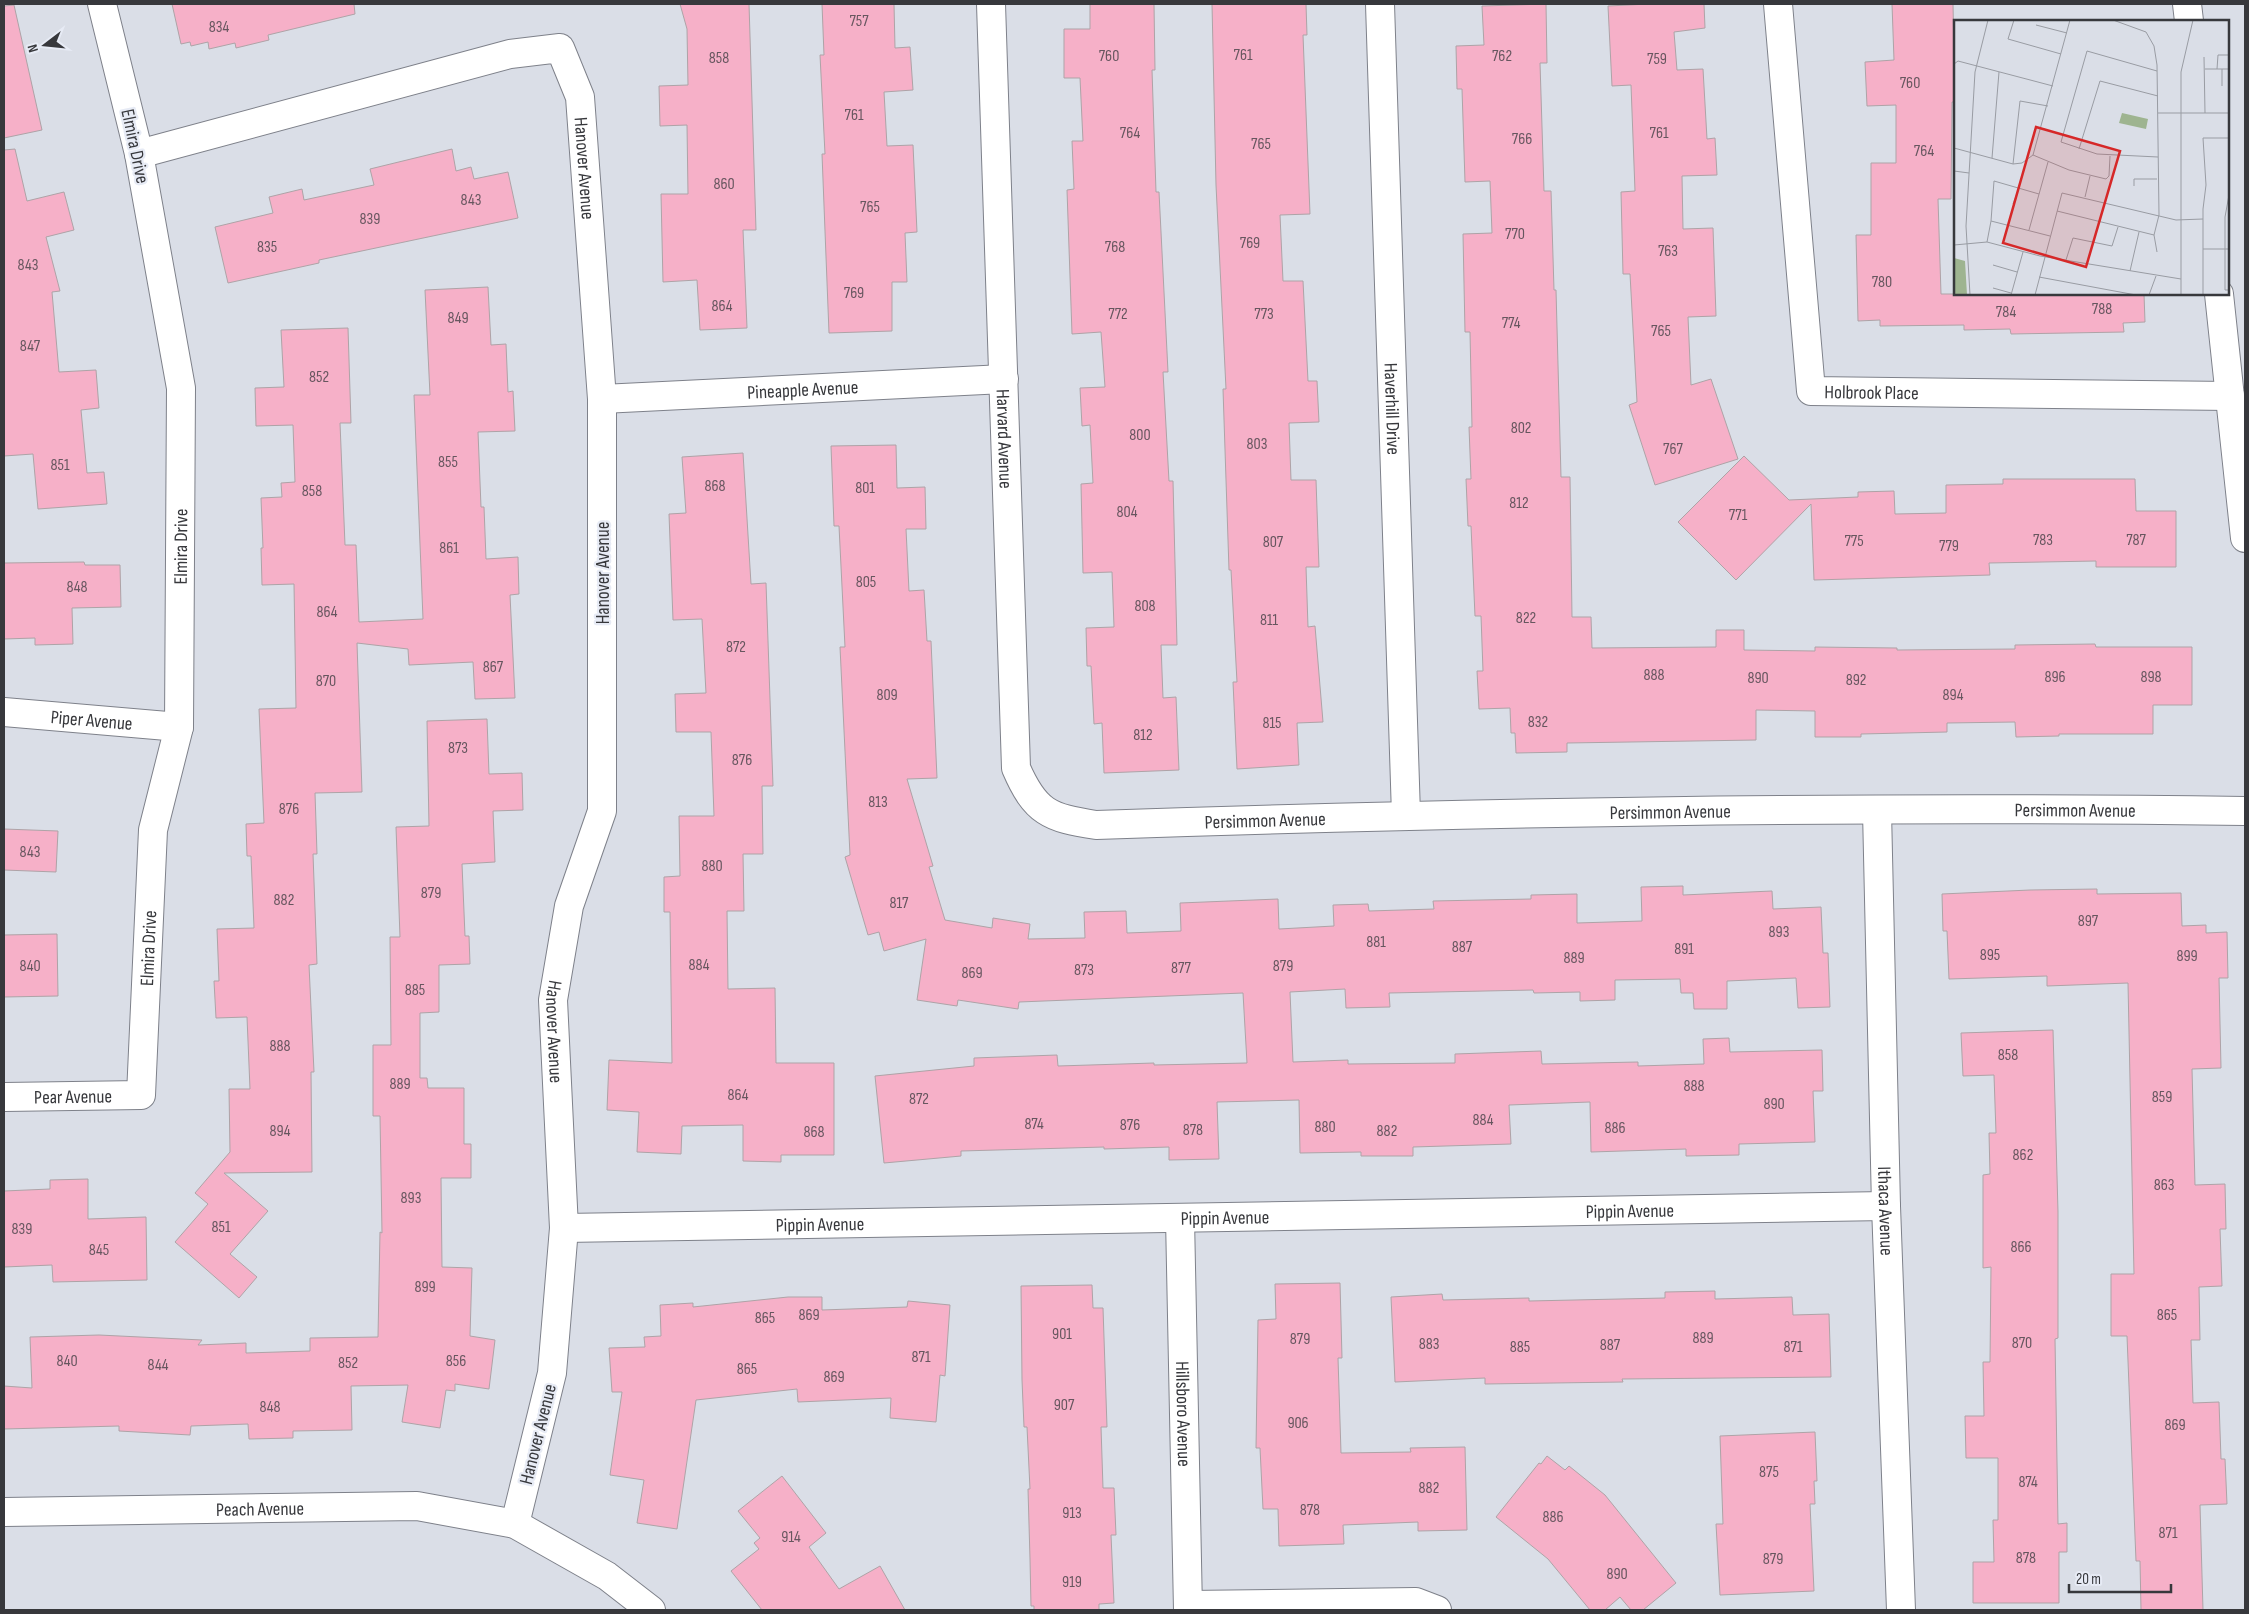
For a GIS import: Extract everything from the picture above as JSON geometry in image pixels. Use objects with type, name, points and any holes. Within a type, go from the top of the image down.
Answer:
[{"type":"street","name":"Elmira Drive","points":[[102,4],[139,154],[181,388],[179,727],[153,830],[141,1095]]},
{"type":"street","name":"Harvard Avenue","points":[[991,4],[1016,768],[1026,791],[1042,810],[1070,821],[1096,825]]},
{"type":"street","name":"Haverhill Drive","points":[[1380,4],[1406,814]]},
{"type":"street","name":"Holbrook Place","points":[[1778,4],[1811,391],[2230,396]]},
{"type":"street","points":[[2187,4],[2189,20]]},
{"type":"street","name":"Hanover Avenue","points":[[139,154],[510,54],[560,48],[580,97],[602,399],[602,811],[568,906],[553,1000],[564,1228],[552,1373],[515,1524]]},
{"type":"street","points":[[2219,295],[2245,538]]},
{"type":"street","name":"Pineapple Avenue","points":[[602,399],[1004,379]]},
{"type":"street","name":"Piper Avenue","points":[[4,712],[179,727]]},
{"type":"street","name":"Ithaca Avenue","points":[[1877,811],[1886,1206],[1901,1610]]},
{"type":"street","name":"Persimmon Avenue","points":[[1096,825],[1406,814],[2245,811]]},
{"type":"street","name":"Pear Avenue","points":[[4,1097],[141,1095]]},
{"type":"street","name":"Pippin Avenue","points":[[564,1228],[1886,1206]]},
{"type":"street","name":"Hillsboro Avenue","points":[[1180,1218],[1188,1608]]},
{"type":"street","name":"Peach Avenue","points":[[4,1512],[417,1506],[515,1524],[607,1576],[651,1610]]},
{"type":"street","points":[[1188,1608],[1239,1602],[1416,1602],[1437,1610]]},
{"type":"building","points":[[172,4],[354,4],[355,14],[268,35],[269,40],[236,48],[235,43],[209,49],[208,42],[191,46],[190,42],[181,44]]},
{"type":"building","points":[[680,4],[749,4],[756,230],[743,230],[747,328],[700,330],[697,280],[663,282],[661,194],[688,194],[687,125],[660,126],[659,86],[688,85],[687,29]]},
{"type":"building","points":[[822,4],[894,4],[895,48],[910,47],[913,90],[884,92],[887,146],[913,145],[917,232],[905,233],[907,282],[892,282],[892,331],[829,333],[822,154],[825,154],[820,55],[824,55]]},
{"type":"building","points":[[1090,4],[1154,4],[1155,70],[1152,70],[1156,192],[1159,192],[1168,372],[1163,372],[1169,481],[1173,481],[1177,645],[1161,645],[1163,698],[1176,697],[1179,770],[1104,773],[1102,723],[1094,724],[1091,666],[1087,666],[1086,628],[1114,627],[1112,572],[1083,573],[1081,484],[1093,483],[1090,425],[1082,426],[1080,388],[1105,387],[1101,332],[1072,334],[1067,190],[1074,189],[1072,141],[1083,141],[1080,78],[1064,78],[1064,29],[1090,29]]},
{"type":"building","points":[[1212,4],[1306,4],[1307,35],[1303,35],[1310,214],[1280,215],[1283,281],[1303,281],[1308,381],[1317,381],[1319,422],[1289,423],[1291,480],[1316,480],[1319,567],[1306,567],[1308,627],[1315,626],[1323,722],[1297,723],[1299,765],[1237,769],[1233,682],[1237,682],[1231,570],[1229,570],[1223,389],[1226,389],[1216,185]]},
{"type":"building","points":[[1546,4],[1547,63],[1540,63],[1544,191],[1551,191],[1554,290],[1556,290],[1561,477],[1570,477],[1572,617],[1591,617],[1592,648],[1716,647],[1716,630],[1744,630],[1744,650],[1815,651],[1815,647],[1897,648],[1897,650],[2015,649],[2015,645],[2095,644],[2096,647],[2192,647],[2192,705],[2153,705],[2153,734],[2059,734],[2059,736],[2016,737],[2015,722],[1947,723],[1947,732],[1861,734],[1861,737],[1815,737],[1815,711],[1756,710],[1756,740],[1567,743],[1567,752],[1516,753],[1515,733],[1511,733],[1510,708],[1479,709],[1477,671],[1483,671],[1481,616],[1475,616],[1471,526],[1468,526],[1466,479],[1471,479],[1469,427],[1472,427],[1470,332],[1465,332],[1463,234],[1492,233],[1490,181],[1465,182],[1462,89],[1457,89],[1456,46],[1484,45],[1482,6]]},
{"type":"building","points":[[1704,4],[1705,28],[1674,32],[1677,70],[1703,69],[1707,139],[1715,138],[1717,175],[1682,176],[1683,229],[1713,228],[1716,316],[1688,317],[1691,385],[1711,379],[1738,459],[1655,485],[1629,405],[1637,402],[1630,274],[1623,274],[1621,192],[1635,191],[1631,85],[1612,86],[1608,6]]},
{"type":"building","points":[[1892,4],[1953,4],[1954,102],[1952,102],[1951,199],[1938,199],[1941,294],[2144,295],[2145,322],[2123,323],[2124,332],[2011,334],[2010,329],[1964,330],[1964,325],[1880,326],[1880,320],[1858,321],[1856,235],[1871,235],[1871,163],[1896,163],[1896,105],[1867,106],[1865,62],[1894,60]]},
{"type":"building","points":[[14,5],[42,130],[4,138],[4,6]]},
{"type":"building","points":[[15,149],[27,201],[64,192],[74,230],[46,237],[60,291],[52,292],[59,372],[96,370],[99,408],[81,410],[87,473],[104,472],[107,504],[38,509],[33,454],[4,456],[4,150]]},
{"type":"building","points":[[452,149],[456,171],[471,167],[474,179],[508,172],[518,218],[319,260],[319,263],[228,283],[215,227],[273,213],[269,197],[302,189],[304,200],[374,185],[370,169]]},
{"type":"building","points":[[488,287],[491,345],[506,344],[508,392],[513,391],[515,431],[478,432],[481,507],[484,507],[486,559],[518,557],[519,594],[510,595],[515,698],[475,699],[473,662],[409,665],[408,649],[357,643],[362,792],[315,793],[317,854],[313,854],[317,964],[309,965],[314,1072],[311,1072],[312,1172],[224,1173],[268,1211],[230,1254],[257,1277],[239,1298],[175,1242],[208,1204],[195,1193],[230,1152],[229,1089],[250,1089],[247,1017],[216,1018],[214,981],[219,981],[217,929],[254,928],[251,856],[247,856],[246,824],[264,823],[259,709],[296,708],[294,584],[262,585],[261,548],[263,548],[261,498],[282,497],[281,483],[295,482],[293,425],[256,426],[255,388],[284,387],[281,330],[348,328],[351,423],[340,423],[345,545],[356,545],[359,622],[423,619],[414,395],[430,395],[425,290]]},
{"type":"building","points":[[896,445],[897,488],[925,487],[926,529],[906,529],[909,591],[924,590],[927,641],[931,641],[937,778],[907,779],[933,866],[929,867],[945,920],[992,928],[993,918],[1030,924],[1028,939],[1085,938],[1084,912],[1126,911],[1127,933],[1181,931],[1180,903],[1278,899],[1279,929],[1334,926],[1333,905],[1368,904],[1369,911],[1434,909],[1433,901],[1531,899],[1531,895],[1577,894],[1577,923],[1642,921],[1641,887],[1683,886],[1683,895],[1772,891],[1773,909],[1821,907],[1823,953],[1828,953],[1830,1007],[1798,1008],[1796,978],[1727,981],[1727,1009],[1694,1009],[1693,993],[1681,993],[1680,979],[1615,980],[1615,1000],[1580,1001],[1580,992],[1534,993],[1533,990],[1389,993],[1390,1007],[1346,1008],[1345,989],[1290,992],[1293,1062],[1348,1060],[1348,1064],[1455,1063],[1455,1054],[1541,1051],[1542,1064],[1638,1062],[1638,1066],[1704,1064],[1703,1039],[1729,1038],[1730,1052],[1822,1050],[1823,1091],[1813,1091],[1815,1142],[1739,1144],[1739,1155],[1686,1156],[1686,1149],[1591,1152],[1590,1102],[1509,1105],[1511,1144],[1413,1147],[1413,1156],[1361,1156],[1361,1152],[1300,1153],[1299,1100],[1217,1102],[1219,1159],[1169,1160],[1169,1147],[1104,1149],[1104,1147],[961,1151],[961,1156],[884,1163],[875,1076],[974,1066],[974,1058],[1057,1055],[1058,1066],[1247,1063],[1243,993],[1019,1002],[1018,1009],[958,1000],[957,1006],[917,1000],[926,939],[884,951],[879,932],[868,935],[845,857],[850,855],[840,647],[845,647],[839,526],[834,526],[831,446]]},
{"type":"building","points":[[743,453],[751,584],[766,583],[773,786],[762,786],[763,854],[743,854],[744,911],[727,911],[728,989],[775,988],[776,1063],[834,1063],[834,1155],[781,1155],[781,1162],[743,1161],[743,1125],[682,1126],[681,1154],[637,1152],[639,1112],[607,1110],[609,1060],[672,1063],[670,912],[664,912],[664,877],[680,876],[679,816],[714,816],[711,732],[676,732],[675,694],[706,693],[702,619],[673,620],[669,514],[686,513],[682,457]]},
{"type":"building","points":[[1744,456],[1789,500],[1858,497],[1858,492],[1894,491],[1895,514],[1946,513],[1946,485],[2003,484],[2003,479],[2135,479],[2136,511],[2176,511],[2176,567],[2096,567],[2096,561],[1989,563],[1990,575],[1814,580],[1811,504],[1736,580],[1678,522]]},
{"type":"building","points":[[84,562],[85,565],[120,565],[121,607],[72,608],[73,644],[35,645],[35,638],[4,639],[4,563]]},
{"type":"building","points":[[487,719],[489,774],[522,773],[523,810],[493,811],[495,862],[462,864],[465,936],[469,936],[470,964],[439,965],[439,1012],[420,1013],[420,1078],[427,1078],[428,1088],[464,1088],[464,1144],[471,1144],[471,1178],[441,1178],[442,1267],[472,1268],[470,1336],[495,1340],[489,1389],[455,1384],[455,1391],[446,1390],[440,1428],[402,1422],[408,1385],[351,1386],[352,1430],[293,1431],[293,1438],[249,1439],[248,1424],[191,1426],[190,1435],[119,1431],[119,1426],[4,1429],[4,1386],[32,1388],[30,1337],[99,1335],[202,1340],[198,1345],[246,1343],[246,1353],[310,1351],[310,1338],[378,1337],[380,1232],[382,1233],[380,1116],[373,1116],[373,1045],[391,1045],[390,937],[400,937],[396,827],[429,826],[427,721]]},
{"type":"building","points":[[4,829],[58,831],[56,872],[4,870]]},
{"type":"building","points":[[2097,889],[2097,894],[2181,893],[2182,926],[2206,925],[2206,933],[2227,932],[2228,978],[2219,978],[2221,1068],[2192,1069],[2195,1185],[2225,1184],[2226,1229],[2220,1229],[2222,1286],[2199,1287],[2200,1340],[2191,1340],[2193,1403],[2219,1402],[2221,1459],[2225,1459],[2227,1504],[2200,1505],[2203,1610],[2141,1610],[2140,1561],[2136,1561],[2127,1336],[2111,1336],[2111,1274],[2134,1274],[2128,983],[2047,986],[2047,976],[1949,979],[1947,931],[1943,931],[1942,894]]},
{"type":"building","points":[[57,934],[58,996],[4,997],[4,935]]},
{"type":"building","points":[[2053,1030],[2058,1212],[2058,1338],[2055,1339],[2058,1524],[2067,1523],[2067,1552],[2059,1552],[2059,1603],[1973,1603],[1973,1562],[1994,1562],[1993,1520],[1998,1520],[1998,1458],[1966,1458],[1965,1416],[1984,1416],[1983,1362],[1990,1362],[1991,1267],[1983,1268],[1983,1175],[1990,1174],[1989,1133],[1996,1133],[1994,1075],[1963,1076],[1961,1033]]},
{"type":"building","points":[[88,1179],[88,1219],[146,1217],[147,1280],[53,1282],[52,1265],[4,1267],[4,1191],[50,1189],[50,1180]]},
{"type":"building","points":[[1340,1283],[1342,1358],[1338,1358],[1341,1453],[1411,1452],[1410,1448],[1465,1447],[1467,1530],[1418,1531],[1418,1522],[1343,1525],[1344,1544],[1279,1546],[1278,1509],[1263,1509],[1260,1448],[1256,1448],[1258,1320],[1276,1319],[1275,1284]]},
{"type":"building","points":[[1092,1285],[1093,1308],[1103,1308],[1107,1427],[1101,1427],[1103,1488],[1114,1488],[1116,1535],[1111,1535],[1114,1603],[1099,1604],[1099,1610],[1034,1610],[1034,1606],[1031,1606],[1028,1489],[1030,1489],[1027,1427],[1024,1427],[1021,1286]]},
{"type":"building","points":[[1715,1291],[1715,1299],[1792,1297],[1793,1315],[1829,1314],[1831,1377],[1622,1379],[1623,1382],[1485,1384],[1485,1378],[1395,1382],[1391,1297],[1442,1294],[1443,1300],[1529,1298],[1529,1301],[1665,1298],[1665,1292]]},
{"type":"building","points":[[788,1297],[822,1297],[822,1310],[907,1307],[908,1301],[950,1305],[945,1376],[940,1375],[936,1422],[890,1418],[891,1398],[798,1402],[797,1389],[696,1400],[677,1529],[637,1523],[644,1480],[610,1475],[622,1392],[612,1392],[609,1348],[645,1347],[644,1337],[661,1336],[660,1305],[693,1303],[693,1307]]},
{"type":"building","points":[[1815,1432],[1817,1481],[1814,1481],[1815,1504],[1810,1504],[1814,1591],[1720,1595],[1716,1524],[1723,1524],[1720,1436]]},
{"type":"building","points":[[1547,1456],[1565,1470],[1569,1466],[1605,1495],[1676,1583],[1643,1610],[1631,1610],[1620,1597],[1605,1610],[1590,1610],[1548,1559],[1496,1517],[1539,1463],[1541,1464]]},
{"type":"building","points":[[782,1476],[826,1533],[809,1547],[839,1589],[880,1566],[905,1610],[762,1610],[731,1571],[759,1549],[754,1543],[760,1538],[738,1511]]}]
